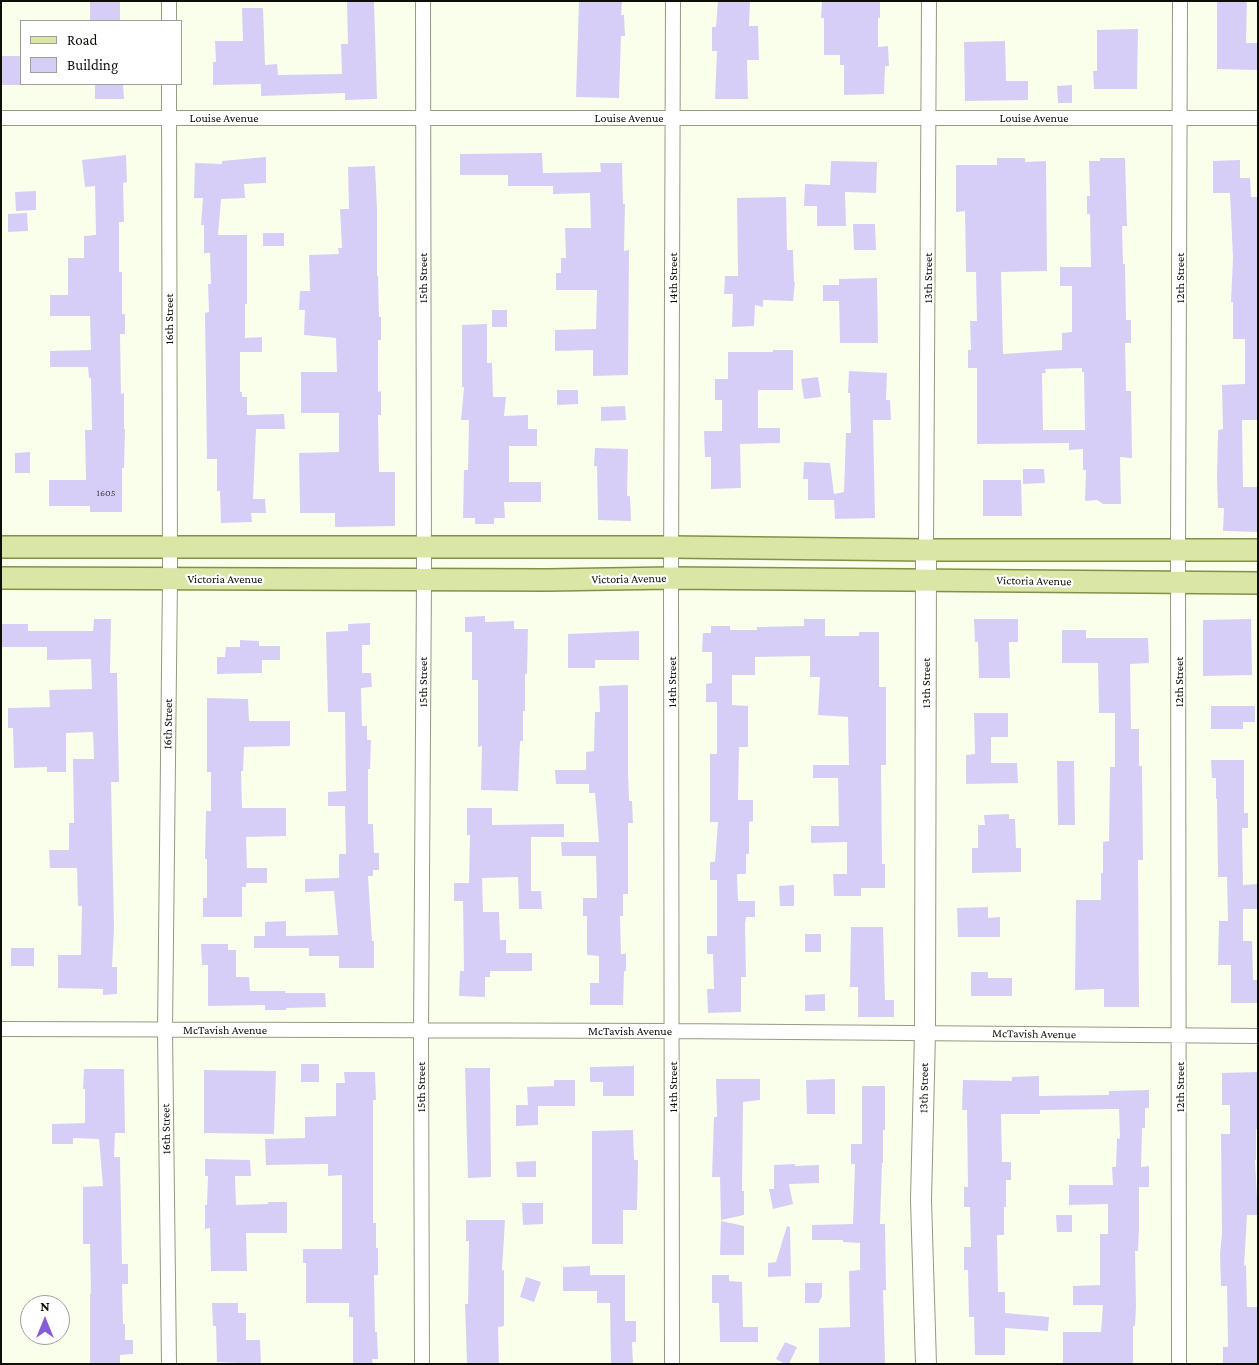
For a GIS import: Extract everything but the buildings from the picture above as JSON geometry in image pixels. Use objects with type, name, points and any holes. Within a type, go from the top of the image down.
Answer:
[{"type":"main road","points":[[1,547],[672,547],[926,550],[1258,550]]},
{"type":"main road","name":"Victoria Avenue","points":[[1,578],[547,580],[671,578],[1258,583]]},
{"type":"street","points":[[169,1],[169,20]]},
{"type":"street","name":"15th Street","points":[[422,1364],[423,1]]},
{"type":"street","name":"14th Street","points":[[672,1364],[671,578],[673,1]]},
{"type":"street","name":"13th Street","points":[[926,1364],[921,1200],[925,1034],[929,1]]},
{"type":"street","name":"12th Street","points":[[1179,1364],[1178,550],[1180,1]]},
{"type":"street","name":"16th Street","points":[[169,85],[170,579],[165,1030],[169,1364]]},
{"type":"street","name":"Louise Avenue","points":[[1,118],[1258,118]]},
{"type":"street","name":"McTavish Avenue","points":[[1,1029],[673,1031],[1258,1036]]}]
